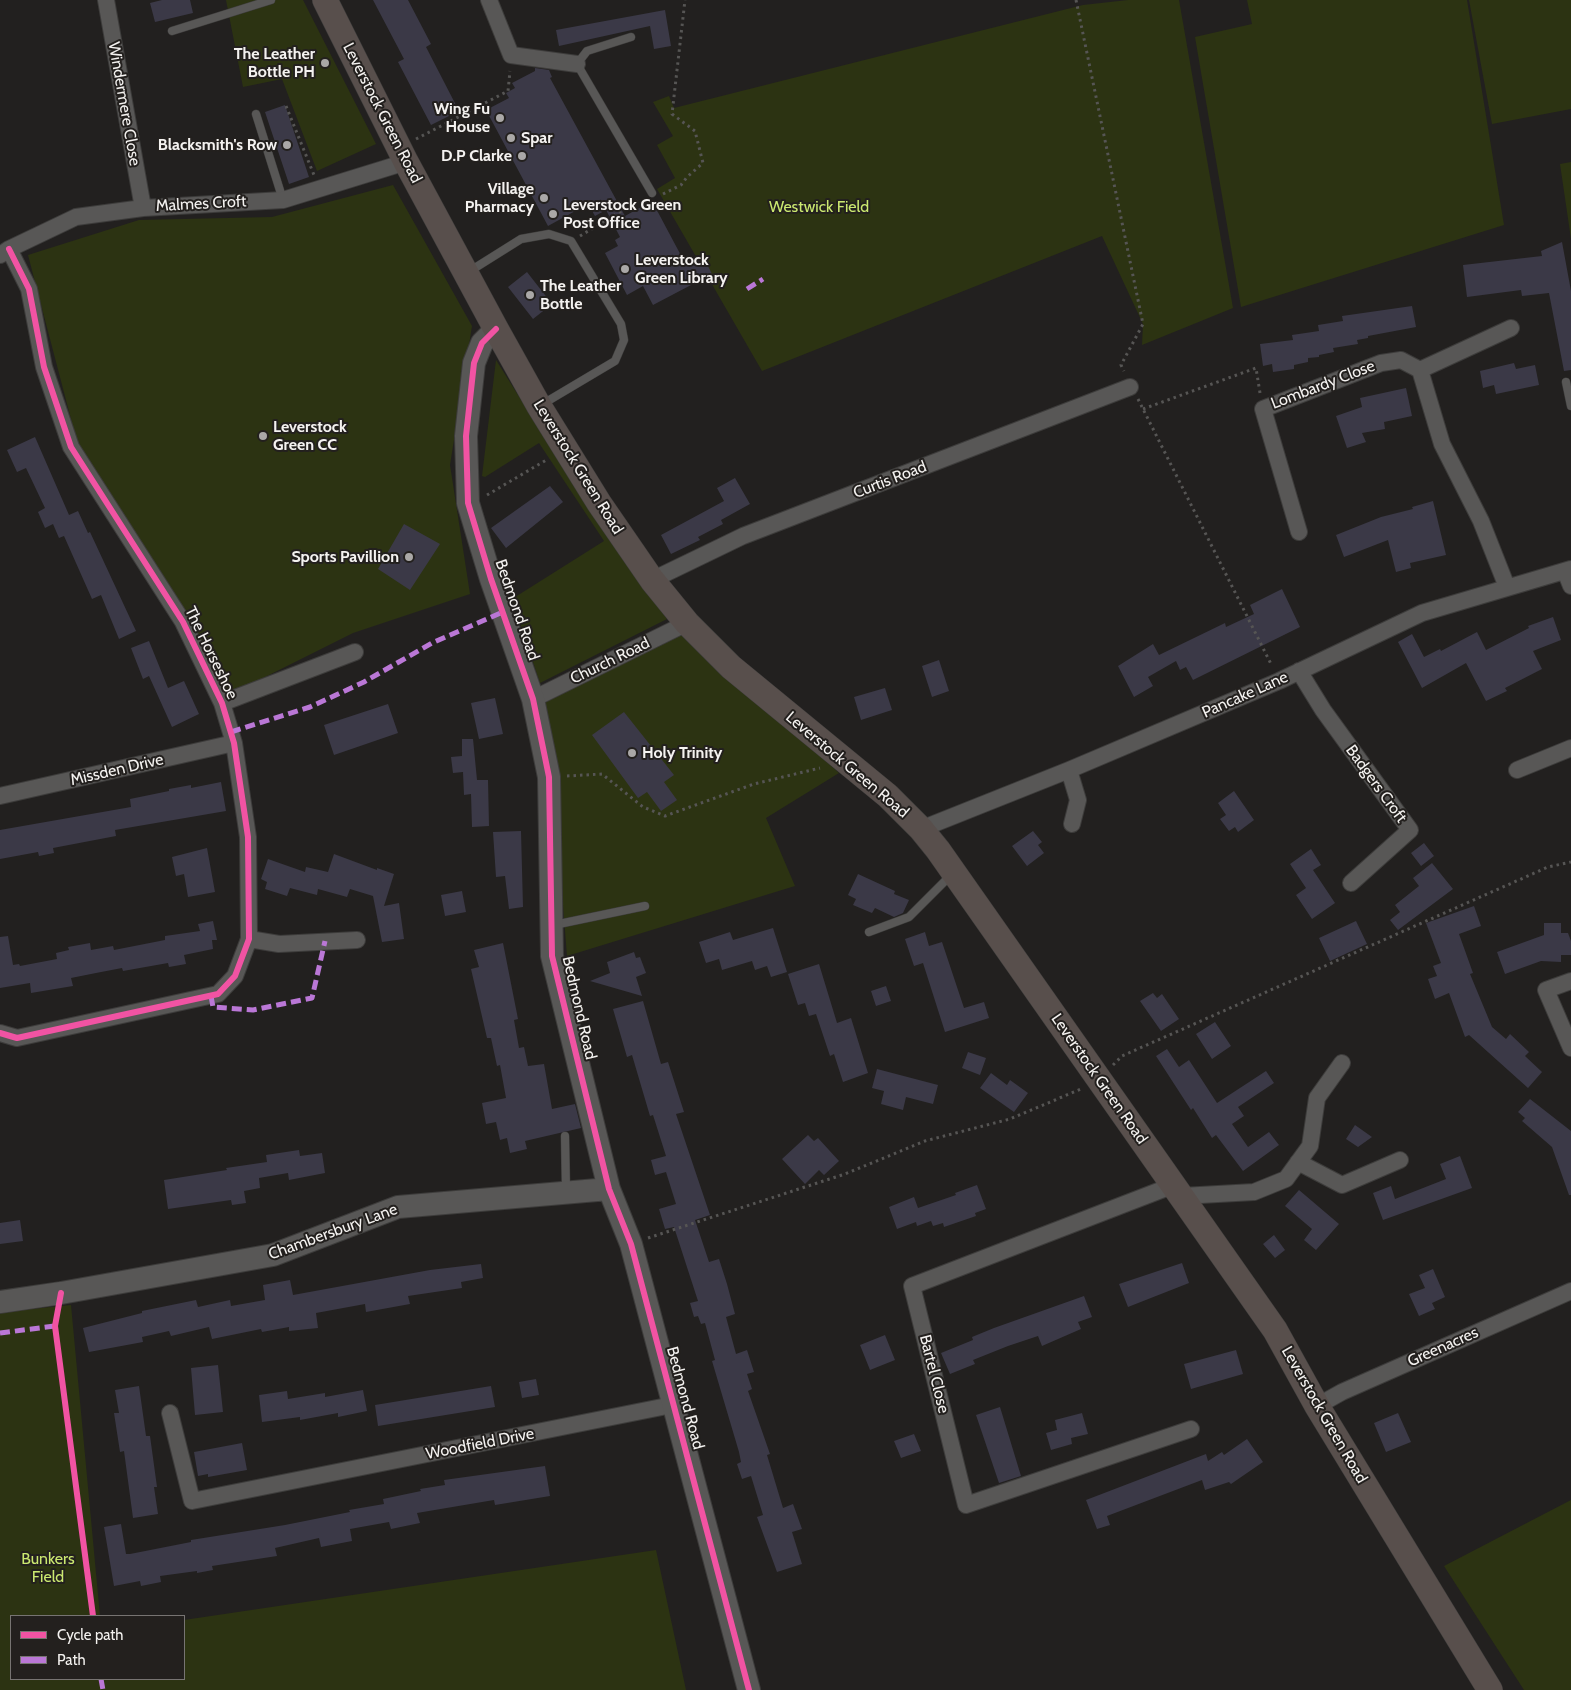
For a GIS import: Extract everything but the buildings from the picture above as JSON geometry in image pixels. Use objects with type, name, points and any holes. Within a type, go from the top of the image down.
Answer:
[{"type":"main road","name":"Leverstock Green Road","points":[[325,0],[402,155],[539,406],[652,580],[687,623],[731,667],[888,796],[921,829],[954,871],[1275,1330],[1316,1406],[1490,1690]]},
{"type":"street","name":"Windermere Close","points":[[106,0],[143,208]]},
{"type":"street","points":[[489,0],[511,55],[577,64]]},
{"type":"street","name":"Malmes Croft","points":[[5,252],[76,217],[143,208],[283,200],[319,189],[402,155]]},
{"type":"street","name":"The Horseshoe","points":[[0,1034],[17,1038],[218,994],[235,976],[249,939],[248,837],[234,743],[222,703],[182,622],[71,447],[44,367],[29,289],[5,252]]},
{"type":"street","points":[[1507,588],[1481,521],[1442,444],[1420,370],[1512,328]]},
{"type":"street","name":"Bedmond Road","points":[[496,329],[482,343],[474,363],[466,436],[468,503],[491,579],[533,699],[549,777],[552,956],[609,1189],[631,1244],[748,1690]]},
{"type":"street","name":"Lombardy Close","points":[[1300,532],[1263,408],[1381,363],[1401,360],[1420,370]]},
{"type":"street","name":"Curtis Road","points":[[652,580],[743,536],[1130,387]]},
{"type":"street","name":"Pancake Lane","points":[[921,829],[1069,770],[1279,681],[1422,613],[1507,588],[1569,575]]},
{"type":"street","name":"Church Road","points":[[533,699],[687,623]]},
{"type":"street","points":[[222,703],[355,652]]},
{"type":"street","name":"Badgers Croft","points":[[1299,671],[1323,710],[1410,830],[1351,883]]},
{"type":"street","name":"Missden Drive","points":[[0,796],[234,743]]},
{"type":"street","points":[[1517,770],[1571,748]]},
{"type":"street","points":[[1069,770],[1078,800],[1072,824]]},
{"type":"street","points":[[249,939],[279,944],[357,940]]},
{"type":"street","points":[[1571,981],[1546,990],[1571,1048]]},
{"type":"street","points":[[1178,1190],[1254,1192],[1286,1179],[1310,1146],[1318,1098],[1342,1063]]},
{"type":"street","points":[[1298,1162],[1342,1185],[1400,1160]]},
{"type":"street","name":"Chambersbury Lane","points":[[0,1302],[62,1293],[273,1255],[398,1207],[609,1189]]},
{"type":"street","name":"Bartel Close","points":[[1178,1190],[912,1286],[966,1505],[1191,1429]]},
{"type":"street","name":"Greenacres","points":[[1316,1406],[1342,1392],[1571,1291]]},
{"type":"street","name":"Woodfield Drive","points":[[170,1413],[192,1502],[672,1405]]},
{"type":"lane","points":[[172,31],[271,0]]},
{"type":"lane","points":[[631,37],[587,51],[577,64],[652,192]]},
{"type":"lane","points":[[256,114],[283,200]]},
{"type":"lane","points":[[466,274],[520,239],[549,234],[571,241],[621,324],[624,340],[615,361],[539,406]]},
{"type":"lane","points":[[1566,382],[1571,406]]},
{"type":"lane","points":[[869,932],[909,917],[954,871]]},
{"type":"lane","points":[[552,926],[645,906]]},
{"type":"lane","points":[[564,1136],[566,1192]]},
{"type":"path","points":[[571,241],[652,192],[666,195],[681,185],[703,163],[695,131],[672,114],[685,0]]},
{"type":"path","points":[[1076,0],[1143,324],[1121,365],[1130,387],[1144,409],[1279,681]]},
{"type":"path","points":[[402,155],[452,122],[508,91],[511,55]]},
{"type":"path","points":[[286,106],[319,189]]},
{"type":"path","points":[[1144,409],[1256,368],[1263,408]]},
{"type":"path","points":[[468,503],[486,496],[566,450]]},
{"type":"path","points":[[549,777],[602,774],[643,807],[665,816],[754,784],[845,762]]},
{"type":"green space","points":[[226,0],[303,0],[376,144],[317,171],[282,79],[243,87]]},
{"type":"green space","name":"Westwick Field","points":[[1128,0],[1179,0],[1233,308],[1142,345],[1143,324],[1102,236],[762,371],[657,189],[675,178],[657,145],[673,136],[653,102],[669,96],[674,108],[1083,5]]},
{"type":"green space","points":[[1247,0],[1467,0],[1504,225],[1241,307],[1195,37],[1252,24]]},
{"type":"green space","points":[[1469,0],[1571,0],[1571,109],[1492,124]]},
{"type":"green space","points":[[1571,162],[1571,239],[1560,164]]},
{"type":"green space","points":[[393,185],[472,326],[450,465],[470,594],[353,633],[227,696],[77,442],[28,255],[139,220],[272,217]]},
{"type":"green space","points":[[496,360],[567,473],[667,619],[540,683],[512,599],[604,541],[539,443],[485,477],[482,476]]},
{"type":"green space","points":[[683,631],[839,773],[766,818],[795,886],[567,956],[553,778],[539,701]]},
{"type":"green space","name":"Bunkers Field","points":[[71,1305],[100,1615],[10,1615],[10,1680],[185,1680],[185,1620],[656,1550],[686,1690],[0,1690],[0,1312]]},
{"type":"green space","points":[[1571,1500],[1571,1690],[1524,1690],[1444,1566]]},
{"type":"marked path","points":[[747,289],[763,279]]},
{"type":"marked path","points":[[231,732],[310,707],[364,682],[432,643],[503,612]]},
{"type":"marked path","points":[[211,996],[213,1007],[253,1010],[312,998],[325,941]]},
{"type":"marked path","points":[[0,1333],[55,1326]]},
{"type":"marked path","points":[[101,1680],[103,1690]]},
{"type":"cycle path","points":[[0,1033],[17,1038],[218,994],[235,976],[249,939],[248,837],[234,743],[222,703],[183,622],[71,447],[44,367],[29,289],[9,249]]},
{"type":"cycle path","points":[[496,329],[482,343],[474,363],[466,436],[468,503],[491,579],[533,699],[549,777],[552,956],[609,1189],[631,1244],[749,1690]]},
{"type":"cycle path","points":[[61,1293],[55,1326],[93,1615]]},
{"type":"place","name":"The Leather Bottle PH","points":[[325,63]]},
{"type":"place","name":"Wing Fu House","points":[[500,118]]},
{"type":"place","name":"Spar","points":[[511,138]]},
{"type":"place","name":"Blacksmith's Row","points":[[287,145]]},
{"type":"place","name":"D.P Clarke","points":[[522,156]]},
{"type":"place","name":"Village Pharmacy","points":[[544,198]]},
{"type":"place","name":"Leverstock Green Post Office","points":[[553,214]]},
{"type":"place","name":"Leverstock Green Library","points":[[625,269]]},
{"type":"place","name":"The Leather Bottle","points":[[530,295]]},
{"type":"place","name":"Leverstock Green CC","points":[[263,436]]},
{"type":"place","name":"Sports Pavillion","points":[[409,557]]},
{"type":"place","name":"Holy Trinity","points":[[632,753]]}]
